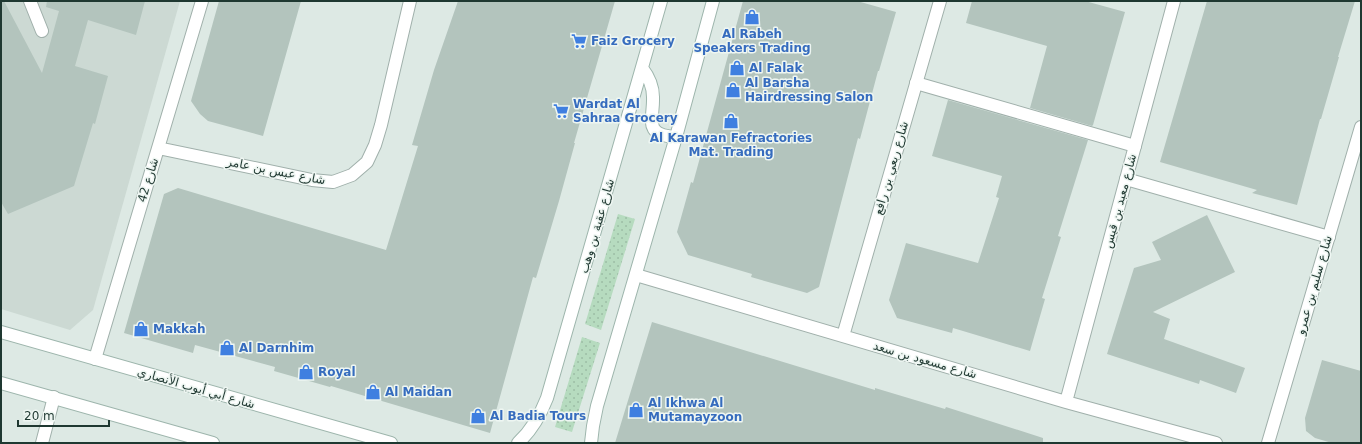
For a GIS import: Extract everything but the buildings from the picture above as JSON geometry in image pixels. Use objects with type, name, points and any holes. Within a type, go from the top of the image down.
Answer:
[{"type":"street","points":[[30,1],[42,31]]},
{"type":"street","name":"شارع 42","points":[[95,359],[202,1]]},
{"type":"street","name":"شارع عبس بن عامر","points":[[158,148],[312,180],[333,182],[352,175],[367,162],[375,145],[410,1]]},
{"type":"street","name":"شارع عقبة بن وهب","points":[[518,443],[527,435],[539,418],[547,398],[661,1]]},
{"type":"street","points":[[591,443],[597,406],[676,137],[713,1]]},
{"type":"street","name":"شارع ربعي بن رافع","points":[[843,336],[940,1]]},
{"type":"street","name":"شارع معبد بن قيس","points":[[1066,402],[1174,1]]},
{"type":"street","points":[[642,68],[649,77],[652,87],[652,124],[655,130],[660,134],[676,137]]},
{"type":"street","points":[[916,83],[1135,146]]},
{"type":"street","name":"شارع سليم بن عمرو","points":[[1268,443],[1361,128]]},
{"type":"street","points":[[1126,179],[1329,237]]},
{"type":"street","name":"شارع مسعود بن سعد","points":[[636,275],[1066,402],[1216,443]]},
{"type":"street","name":"شارع أبي أيوب الأنصاري","points":[[1,332],[390,443]]},
{"type":"street","points":[[1,383],[213,443]]},
{"type":"street","points":[[42,443],[54,397]]},
{"type":"shaded area","points":[[1,1],[180,1],[93,310],[70,330],[1,309]]},
{"type":"green space","points":[[618,214],[635,219],[601,330],[585,324]]},
{"type":"green space","points":[[582,337],[600,343],[572,432],[555,427]]},
{"type":"place","name":"Al Rabeh Speakers Trading","points":[[752,17]]},
{"type":"place","name":"Faiz Grocery","points":[[579,41]]},
{"type":"place","name":"Al Falak","points":[[737,68]]},
{"type":"place","name":"Al Barsha Hairdressing Salon","points":[[733,90]]},
{"type":"place","name":"Wardat Al Sahraa Grocery","points":[[561,111]]},
{"type":"place","name":"Al Karawan Fefractories Mat. Trading","points":[[731,121]]},
{"type":"place","name":"Makkah","points":[[141,329]]},
{"type":"place","name":"Al Darnhim","points":[[227,348]]},
{"type":"place","name":"Royal","points":[[306,372]]},
{"type":"place","name":"Al Maidan","points":[[373,392]]},
{"type":"place","name":"Al Ikhwa Al Mutamayzoon","points":[[636,410]]},
{"type":"place","name":"Al Badia Tours","points":[[478,416]]}]
